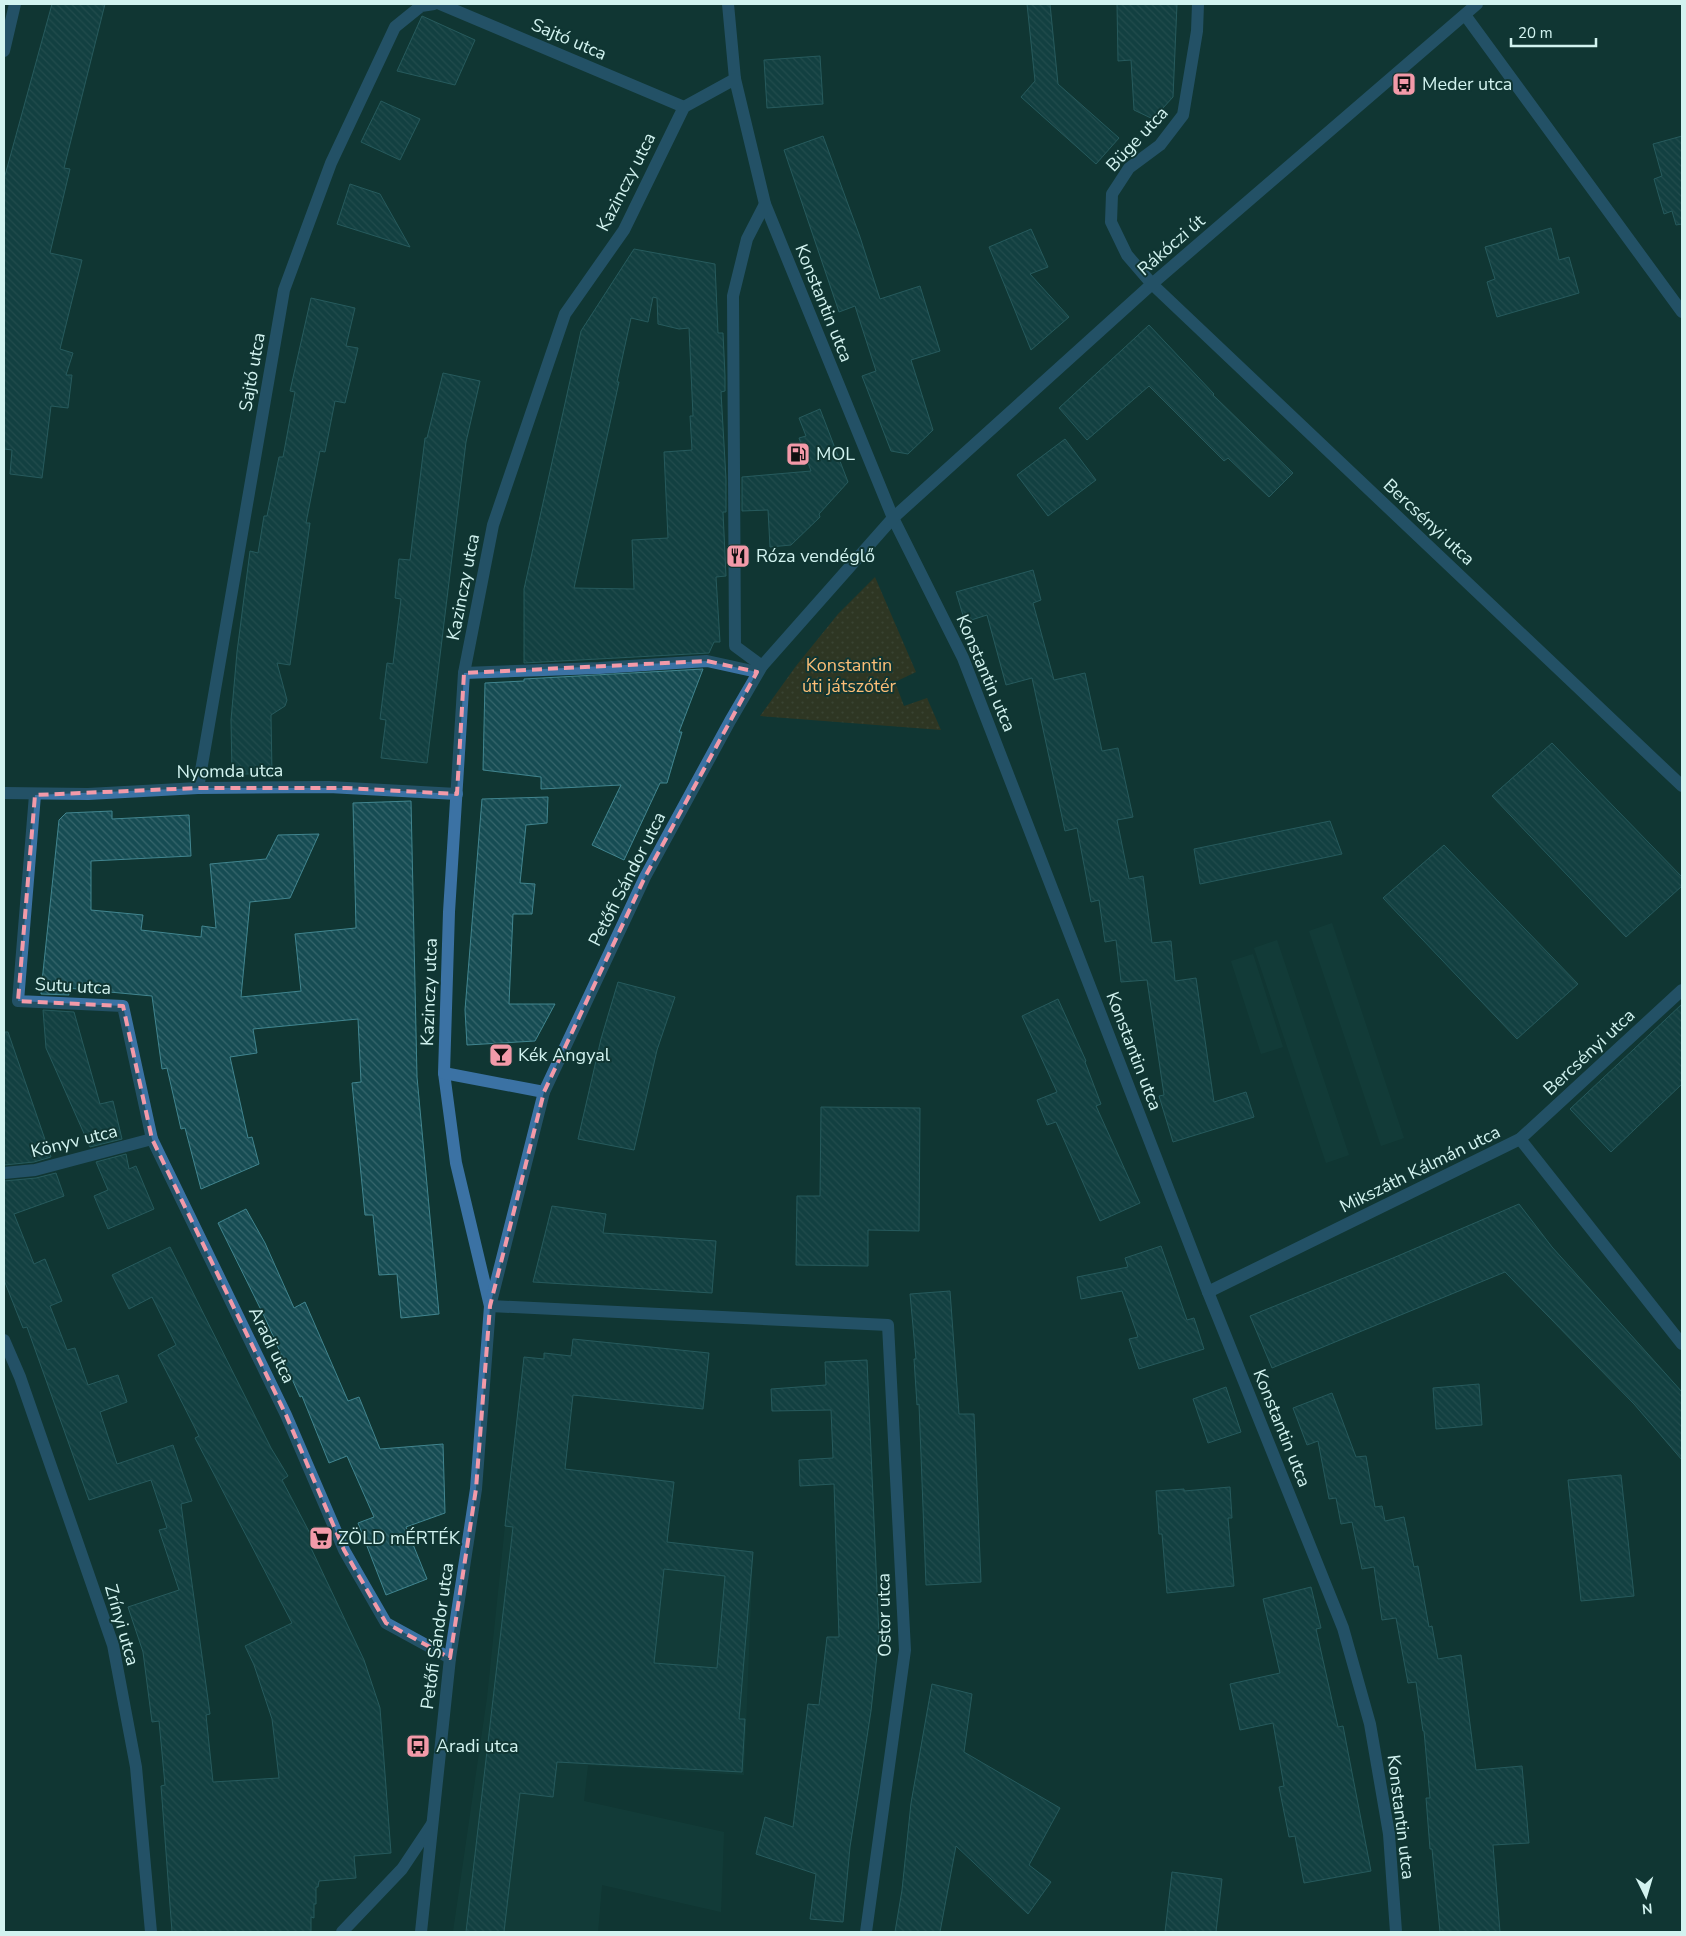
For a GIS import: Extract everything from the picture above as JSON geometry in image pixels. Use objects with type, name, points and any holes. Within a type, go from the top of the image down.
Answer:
[{"type":"street","points":[[4,51],[15,4]]},
{"type":"street","name":"Sajtó utca","points":[[198,788],[284,290],[331,163],[395,27],[420,6],[434,4]]},
{"type":"street","name":"Sajtó utca","points":[[440,4],[684,107]]},
{"type":"street","name":"Konstantin utca","points":[[728,4],[735,79],[765,204],[893,518],[963,658],[1208,1292],[1344,1628],[1370,1724],[1389,1834],[1396,1932]]},
{"type":"street","name":"Büge utca","points":[[1152,284],[1127,255],[1111,222],[1112,194],[1129,168],[1160,145],[1183,115],[1197,31],[1198,4]]},
{"type":"street","name":"Rákóczi út","points":[[893,518],[1152,284],[1477,4]]},
{"type":"street","points":[[1465,14],[1682,312]]},
{"type":"street","points":[[684,107],[735,79]]},
{"type":"street","name":"Kazinczy utca","points":[[444,1072],[449,912],[464,673],[493,525],[565,314],[624,230],[684,107]]},
{"type":"street","points":[[760,669],[735,646],[733,296],[747,239],[765,204]]},
{"type":"street","name":"Bercsényi utca","points":[[1152,284],[1682,786]]},
{"type":"street","name":"Petőfi Sándor utca","points":[[421,1932],[450,1658],[476,1489],[490,1306],[544,1092],[645,877],[760,669],[893,518]]},
{"type":"street","points":[[464,673],[599,668],[707,661],[760,669]]},
{"type":"street","name":"Nyomda utca","points":[[4,793],[35,795],[198,788],[328,787],[457,794]]},
{"type":"street","name":"Sutu utca","points":[[35,795],[18,1001],[123,1006]]},
{"type":"street","name":"Bercsényi utca","points":[[1520,1140],[1682,990]]},
{"type":"street","name":"Aradi utca","points":[[123,1006],[152,1139],[286,1415],[344,1550],[386,1623],[450,1658]]},
{"type":"street","points":[[444,1072],[544,1092]]},
{"type":"street","name":"Petőfi Sándor utca","points":[[444,1072],[456,1163],[490,1306]]},
{"type":"street","name":"Könyv utca","points":[[4,1173],[36,1170],[152,1139]]},
{"type":"street","name":"Mikszáth Kálmán utca","points":[[1208,1292],[1520,1140],[1682,1344]]},
{"type":"street","name":"Ostor utca","points":[[490,1306],[888,1325],[905,1650],[866,1932]]},
{"type":"street","name":"Zrínyi utca","points":[[4,1340],[20,1377],[113,1646],[136,1767],[152,1932]]},
{"type":"street","name":"Petőfi Sándor utca","points":[[342,1932],[402,1869],[433,1822]]},
{"type":"highlighted area","points":[[707,661],[757,672],[645,877],[544,1092],[490,1306],[476,1489],[450,1658],[386,1623],[344,1550],[286,1415],[152,1139],[123,1006],[18,1001],[35,795],[198,788],[346,788],[457,794],[464,673]]},
{"type":"shaded area","points":[[1332,923],[1404,1138],[1381,1146],[1309,931]]},
{"type":"shaded area","points":[[1277,940],[1349,1155],[1326,1163],[1254,948]]},
{"type":"shaded area","points":[[1253,954],[1283,1047],[1261,1054],[1231,961]]},
{"type":"shaded area","points":[[505,1526],[753,1552],[744,1775],[588,1765],[584,1801],[724,1832],[721,1912],[602,1885],[598,1932],[453,1932],[487,1698]]},
{"type":"green space","name":"Konstantin úti játszótér","points":[[875,577],[916,672],[895,682],[904,706],[927,698],[941,730],[760,716],[796,666],[838,614]]},
{"type":"building","points":[[52,4],[105,4],[64,168],[70,169],[50,253],[82,260],[60,349],[73,353],[66,375],[72,375],[68,408],[51,406],[42,478],[10,474],[12,450],[4,449],[4,179]]},
{"type":"building","points":[[1027,4],[1050,4],[1058,84],[1119,138],[1096,164],[1021,97],[1035,81]]},
{"type":"building","points":[[1117,4],[1177,4],[1173,97],[1153,119],[1134,110],[1131,60],[1118,61]]},
{"type":"building","points":[[422,16],[475,40],[455,85],[397,71]]},
{"type":"building","points":[[820,56],[823,104],[767,108],[764,60]]},
{"type":"building","points":[[381,101],[420,119],[400,160],[361,142]]},
{"type":"building","points":[[823,136],[860,237],[880,299],[920,286],[940,351],[911,360],[933,430],[908,454],[891,451],[862,376],[876,371],[855,306],[839,312],[784,150]]},
{"type":"building","points":[[1682,136],[1682,224],[1676,225],[1672,211],[1664,214],[1654,179],[1662,176],[1653,144]]},
{"type":"building","points":[[350,184],[380,194],[410,247],[337,224]]},
{"type":"building","points":[[1551,228],[1559,260],[1569,257],[1579,293],[1497,317],[1487,282],[1495,279],[1485,247]]},
{"type":"building","points":[[1031,229],[1048,267],[1030,274],[1069,317],[1031,350],[989,247]]},
{"type":"building","points":[[634,249],[715,264],[718,333],[723,333],[725,376],[725,391],[721,392],[726,479],[726,512],[723,512],[726,576],[716,577],[720,642],[714,642],[709,653],[524,663],[524,589],[581,331]],"holes":[[[653,297],[657,298],[658,324],[679,329],[689,328],[693,416],[690,416],[692,450],[664,452],[668,538],[632,540],[634,589],[574,588],[631,318],[648,322]]]},
{"type":"building","points":[[311,298],[355,308],[346,346],[358,348],[345,403],[335,401],[325,452],[320,451],[306,523],[310,523],[290,665],[277,663],[287,700],[285,706],[271,715],[272,774],[232,774],[231,720],[237,652],[250,551],[258,553],[264,516],[267,516],[279,457],[283,457],[295,392],[290,391]]},
{"type":"building","points":[[1149,325],[1213,395],[1293,473],[1269,497],[1228,458],[1224,461],[1149,386],[1087,440],[1059,408]]},
{"type":"building","points":[[443,373],[480,381],[466,442],[427,763],[381,758],[386,720],[380,719],[387,663],[393,664],[401,599],[395,598],[399,559],[410,560],[425,438],[427,438]]},
{"type":"building","points":[[820,409],[848,482],[819,514],[820,517],[791,545],[770,547],[768,510],[742,511],[742,477],[811,471],[799,438],[806,436],[799,418]]},
{"type":"building","points":[[1065,439],[1096,480],[1048,516],[1017,475]]},
{"type":"building","points":[[1033,570],[1041,600],[1033,603],[1054,680],[1085,673],[1102,751],[1118,748],[1133,817],[1117,820],[1129,879],[1143,876],[1152,943],[1171,941],[1175,981],[1196,978],[1214,1102],[1246,1092],[1254,1117],[1173,1142],[1159,1096],[1164,1095],[1147,980],[1121,982],[1116,940],[1105,942],[1099,900],[1091,902],[1077,828],[1065,831],[1032,678],[1006,685],[987,615],[965,622],[956,592]]},
{"type":"building","points":[[703,669],[679,732],[682,732],[667,783],[660,783],[624,860],[592,845],[621,785],[541,789],[541,777],[483,770],[485,683]]},
{"type":"building","points":[[1552,743],[1682,877],[1682,886],[1626,937],[1492,796]]},
{"type":"building","points":[[548,797],[547,823],[526,825],[520,883],[535,884],[532,914],[513,914],[509,1004],[555,1004],[535,1041],[467,1045],[465,1010],[482,799]]},
{"type":"building","points":[[411,801],[417,1077],[439,1314],[401,1318],[397,1274],[379,1275],[373,1215],[365,1215],[352,1083],[361,1082],[358,1019],[253,1029],[257,1053],[230,1057],[248,1138],[252,1137],[259,1164],[201,1189],[185,1128],[181,1129],[167,1068],[162,1069],[152,996],[67,988],[69,995],[41,994],[41,991],[59,820],[66,813],[112,811],[112,819],[189,815],[191,856],[91,861],[91,910],[143,915],[141,930],[201,937],[202,926],[216,928],[210,864],[266,859],[278,835],[319,834],[290,898],[250,902],[241,997],[301,991],[295,934],[356,928],[353,803]]},
{"type":"building","points":[[1330,821],[1342,854],[1200,884],[1194,849]]},
{"type":"building","points":[[1444,845],[1578,984],[1517,1039],[1383,898]]},
{"type":"building","points":[[618,982],[675,997],[657,1050],[634,1150],[578,1139],[601,1039]]},
{"type":"building","points":[[1058,999],[1086,1061],[1101,1104],[1096,1106],[1140,1203],[1100,1221],[1056,1122],[1047,1125],[1037,1100],[1057,1092],[1022,1016]]},
{"type":"building","points":[[1682,1004],[1682,1084],[1611,1152],[1570,1109]]},
{"type":"building","points":[[43,1010],[74,1012],[100,1104],[113,1101],[122,1139],[90,1147],[46,1048]]},
{"type":"building","points":[[4,1032],[8,1032],[51,1157],[34,1162],[4,1165]]},
{"type":"building","points":[[821,1107],[920,1108],[919,1231],[868,1230],[868,1266],[796,1265],[797,1196],[820,1196]]},
{"type":"building","points":[[126,1154],[129,1169],[136,1166],[154,1209],[108,1229],[94,1196],[108,1190],[96,1162]]},
{"type":"building","points":[[56,1173],[64,1196],[14,1214],[34,1264],[45,1259],[62,1301],[50,1306],[67,1350],[75,1348],[88,1385],[118,1375],[127,1402],[100,1412],[117,1464],[173,1445],[192,1501],[181,1504],[210,1714],[206,1715],[213,1782],[279,1778],[272,1719],[254,1665],[245,1646],[292,1623],[195,1438],[199,1436],[158,1355],[176,1345],[152,1297],[129,1309],[112,1275],[170,1247],[271,1448],[288,1476],[282,1480],[315,1543],[310,1546],[364,1660],[380,1708],[391,1853],[354,1856],[356,1878],[319,1881],[318,1887],[316,1887],[314,1918],[311,1917],[311,1932],[172,1932],[161,1786],[165,1785],[159,1721],[152,1722],[143,1652],[128,1607],[179,1590],[159,1530],[167,1528],[151,1480],[89,1500],[27,1327],[23,1328],[4,1280],[4,1181],[36,1178]]},
{"type":"building","points":[[1519,1204],[1552,1247],[1682,1392],[1682,1460],[1634,1404],[1505,1272],[1272,1368],[1250,1316]]},
{"type":"building","points":[[552,1206],[606,1214],[603,1233],[716,1241],[712,1293],[533,1282]]},
{"type":"building","points":[[246,1209],[265,1243],[294,1308],[305,1302],[348,1401],[359,1397],[380,1449],[443,1444],[445,1513],[406,1527],[427,1579],[386,1595],[358,1523],[374,1517],[347,1456],[329,1463],[302,1396],[300,1397],[266,1320],[218,1223]]},
{"type":"building","points":[[1161,1246],[1187,1320],[1194,1318],[1204,1349],[1139,1369],[1129,1339],[1138,1337],[1122,1291],[1081,1299],[1077,1277],[1128,1267],[1125,1258]]},
{"type":"building","points":[[950,1291],[959,1414],[974,1414],[981,1582],[926,1585],[919,1404],[917,1405],[914,1359],[916,1359],[910,1294]]},
{"type":"building","points":[[573,1339],[709,1353],[703,1409],[573,1395],[565,1469],[674,1482],[667,1542],[753,1552],[739,1719],[745,1719],[742,1772],[557,1762],[553,1797],[520,1793],[504,1932],[466,1932],[513,1527],[505,1526],[524,1357],[544,1359],[544,1353],[571,1356]],"holes":[[[664,1569],[725,1576],[717,1668],[654,1663]]]},
{"type":"building","points":[[867,1360],[879,1636],[871,1711],[850,1847],[843,1922],[810,1919],[816,1874],[756,1854],[765,1817],[793,1827],[808,1704],[819,1705],[827,1637],[839,1637],[834,1484],[800,1486],[799,1460],[833,1458],[831,1410],[772,1411],[771,1389],[826,1385],[825,1362]]},
{"type":"building","points":[[1479,1384],[1482,1425],[1436,1429],[1433,1388]]},
{"type":"building","points":[[1226,1387],[1241,1432],[1208,1443],[1193,1399]]},
{"type":"building","points":[[1332,1393],[1356,1457],[1366,1456],[1375,1507],[1382,1506],[1385,1521],[1404,1517],[1414,1567],[1418,1566],[1429,1627],[1432,1626],[1438,1659],[1461,1655],[1476,1770],[1522,1766],[1529,1843],[1493,1845],[1500,1932],[1440,1932],[1432,1849],[1430,1849],[1426,1798],[1430,1798],[1424,1731],[1416,1682],[1408,1683],[1396,1618],[1382,1620],[1374,1567],[1362,1569],[1352,1522],[1341,1524],[1336,1498],[1329,1499],[1318,1441],[1307,1445],[1293,1408]]},
{"type":"building","points":[[1621,1475],[1634,1596],[1581,1601],[1568,1480]]},
{"type":"building","points":[[1230,1487],[1232,1518],[1228,1518],[1234,1586],[1167,1593],[1162,1534],[1159,1534],[1156,1491],[1184,1489],[1184,1491]]},
{"type":"building","points":[[1311,1587],[1321,1628],[1316,1629],[1338,1727],[1343,1726],[1371,1871],[1304,1883],[1295,1836],[1289,1837],[1279,1787],[1284,1786],[1273,1723],[1240,1730],[1230,1684],[1280,1673],[1263,1599]]},
{"type":"building","points":[[932,1684],[972,1694],[964,1752],[1060,1808],[1029,1865],[1051,1882],[1028,1914],[956,1846],[940,1932],[895,1932],[902,1890],[911,1803]]},
{"type":"building","points":[[1172,1872],[1222,1879],[1216,1932],[1165,1932]]},
{"type":"place","name":"Meder utca","points":[[1404,84]]},
{"type":"place","name":"MOL","points":[[798,454]]},
{"type":"place","name":"Róza vendéglő","points":[[738,556]]},
{"type":"place","name":"Kék Angyal","points":[[501,1055]]},
{"type":"place","name":"ZÖLD mÉRTÉK","points":[[321,1538]]},
{"type":"place","name":"Aradi utca","points":[[418,1746]]}]
